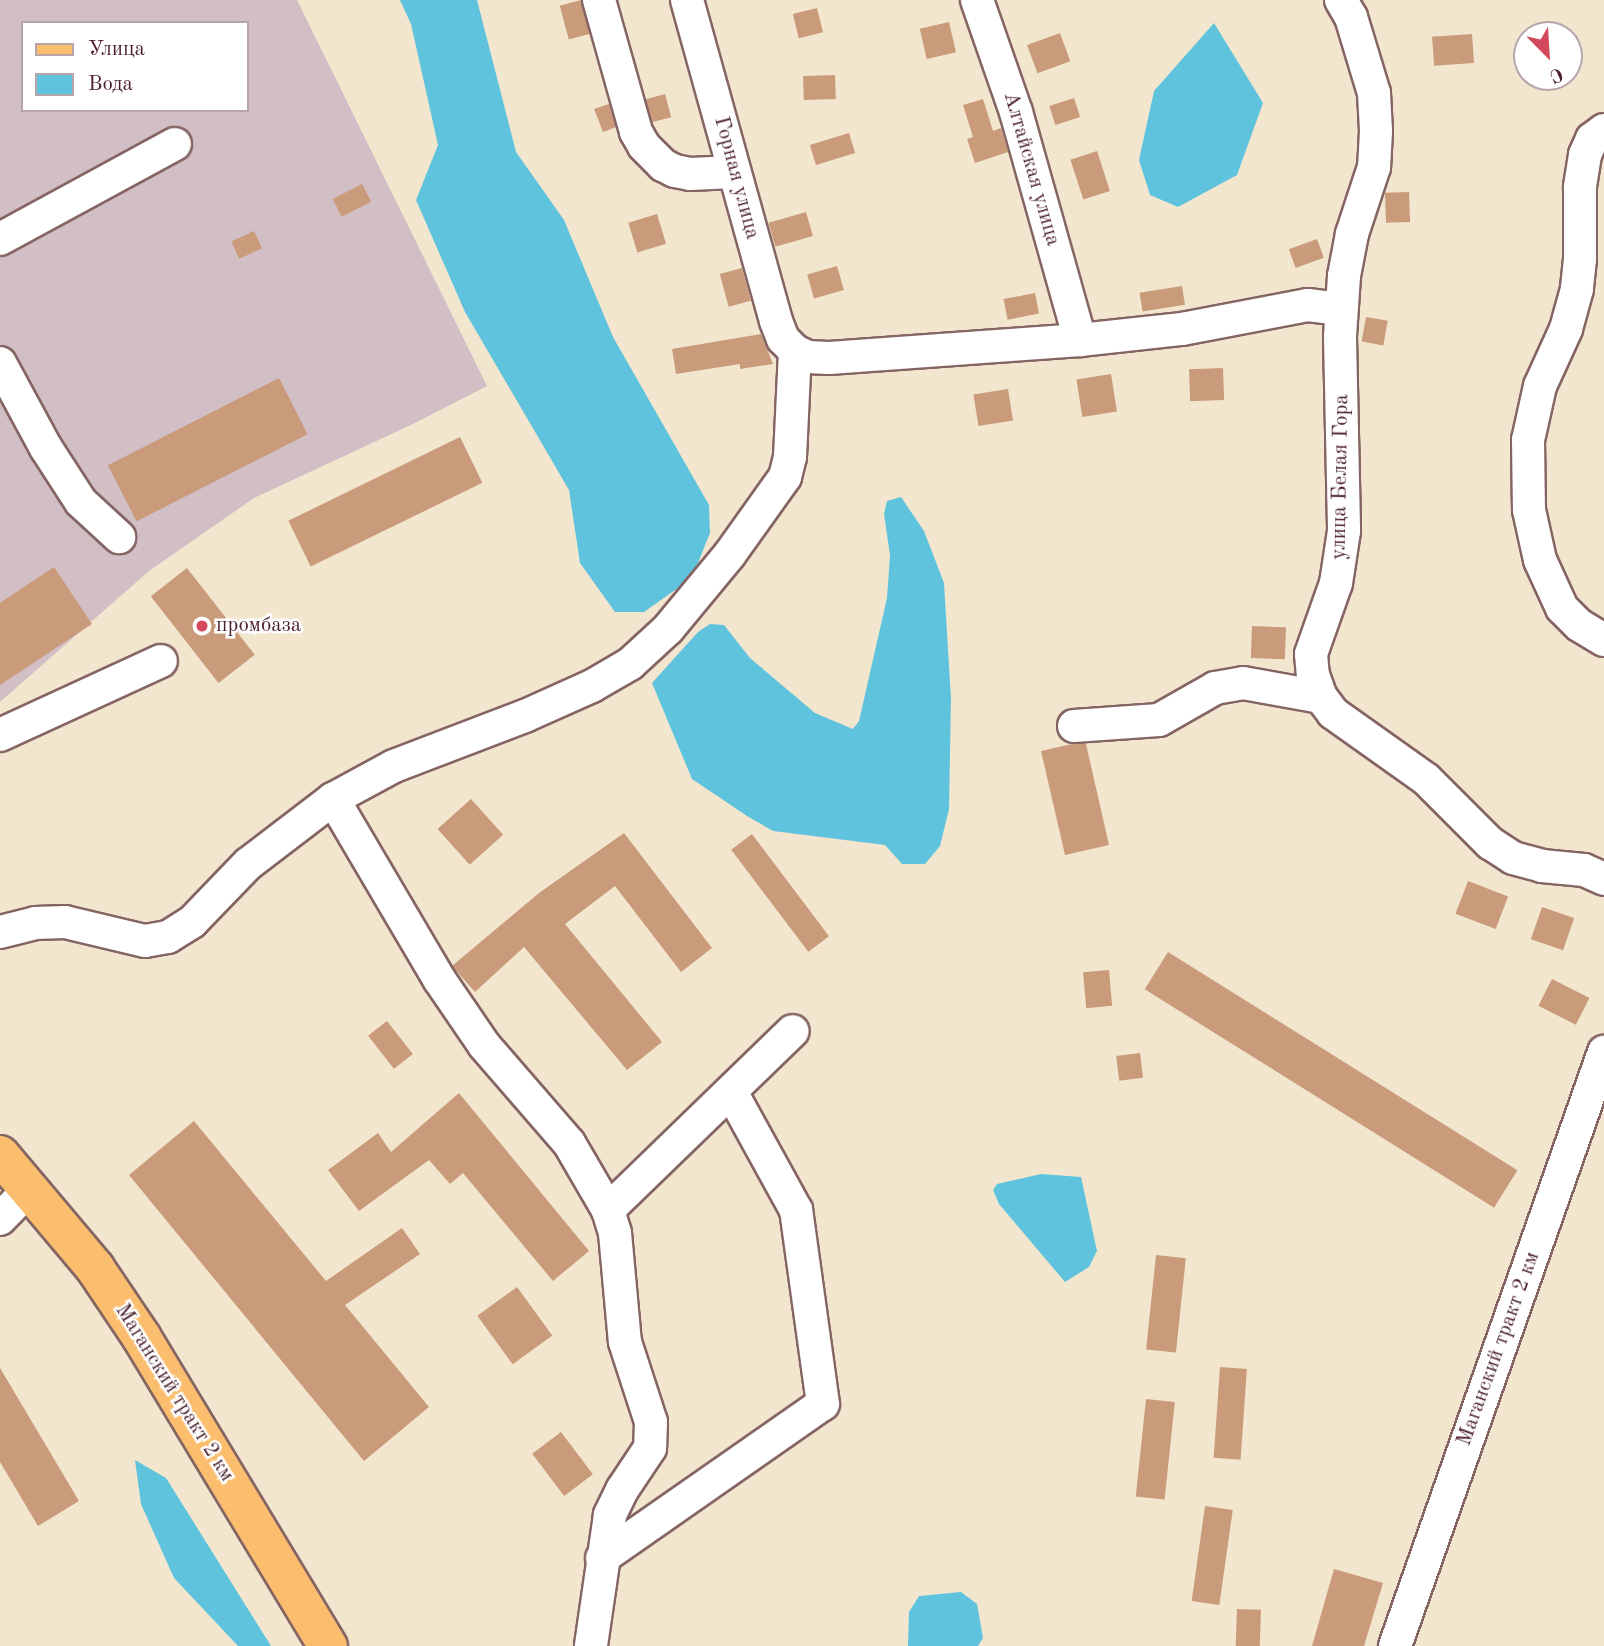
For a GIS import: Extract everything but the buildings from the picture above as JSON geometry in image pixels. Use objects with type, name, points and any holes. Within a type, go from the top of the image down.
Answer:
[{"type":"main road","name":"Маганский тракт 2 км","points":[[0,1155],[95,1268],[142,1338],[328,1646]]},
{"type":"street","points":[[599,0],[636,132],[644,146],[663,165],[675,171],[690,174],[734,172]]},
{"type":"street","name":"Горная улица","points":[[687,0],[776,321],[783,339],[795,351]]},
{"type":"street","name":"Алтайская улица","points":[[977,0],[1016,112],[1080,340]]},
{"type":"street","name":"улица Белая Гора","points":[[1341,0],[1351,17],[1374,93],[1376,131],[1374,167],[1352,234],[1341,309],[1344,531],[1336,583],[1311,654],[1312,675],[1321,697],[1347,725],[1426,779],[1490,843],[1513,858],[1542,866],[1597,867]]},
{"type":"street","points":[[1604,130],[1592,139],[1585,155],[1580,188],[1580,259],[1577,289],[1566,329],[1540,386],[1528,440],[1529,510],[1540,561],[1562,608],[1579,625],[1604,640]]},
{"type":"street","points":[[2,235],[175,144]]},
{"type":"street","points":[[0,932],[35,923],[65,922],[145,941],[168,937],[192,922],[248,863],[333,799],[394,766],[525,716],[592,686],[630,664],[668,629],[730,554],[785,477],[790,457],[795,351],[808,357],[829,358],[1080,340],[1182,329],[1308,305],[1341,309]]},
{"type":"street","points":[[0,363],[46,448],[81,502],[118,537]]},
{"type":"street","points":[[0,735],[161,661]]},
{"type":"street","points":[[1074,726],[1159,720],[1215,688],[1243,682],[1321,697]]},
{"type":"street","points":[[333,799],[439,979],[484,1045],[569,1143],[608,1210],[615,1233],[625,1342],[651,1422],[650,1448],[622,1490],[610,1515],[591,1646]]},
{"type":"street","points":[[608,1210],[793,1031]]},
{"type":"street","name":"Маганский тракт 2 км","points":[[1395,1646],[1596,1105],[1604,1052]]},
{"type":"street","points":[[602,1558],[823,1404],[796,1210],[731,1092]]},
{"type":"street","points":[[0,1219],[29,1189]]},
{"type":"shaded area","points":[[0,0],[297,0],[487,386],[413,424],[254,498],[149,571],[0,702]]},
{"type":"water","points":[[400,0],[477,0],[516,152],[564,220],[613,337],[709,505],[710,533],[692,578],[644,612],[615,612],[580,563],[569,490],[465,312],[416,200],[438,145],[411,24]]},
{"type":"water","points":[[1214,23],[1263,103],[1237,175],[1178,207],[1150,195],[1139,160],[1154,91]]},
{"type":"water","points":[[901,497],[924,531],[944,583],[951,698],[949,809],[940,846],[925,864],[902,864],[885,845],[773,831],[747,816],[692,779],[652,683],[698,632],[710,624],[724,625],[750,658],[815,713],[853,729],[859,721],[887,598],[890,555],[884,514],[887,501]]},
{"type":"water","points":[[1041,1174],[1081,1177],[1097,1251],[1089,1267],[1065,1282],[999,1204],[993,1190],[997,1184]]},
{"type":"water","points":[[135,1460],[166,1478],[271,1646],[238,1646],[174,1578],[141,1504]]},
{"type":"water","points":[[961,1592],[977,1604],[983,1638],[978,1646],[908,1646],[909,1612],[919,1596]]},
{"type":"place","name":"промбаза","points":[[202,626]]}]
